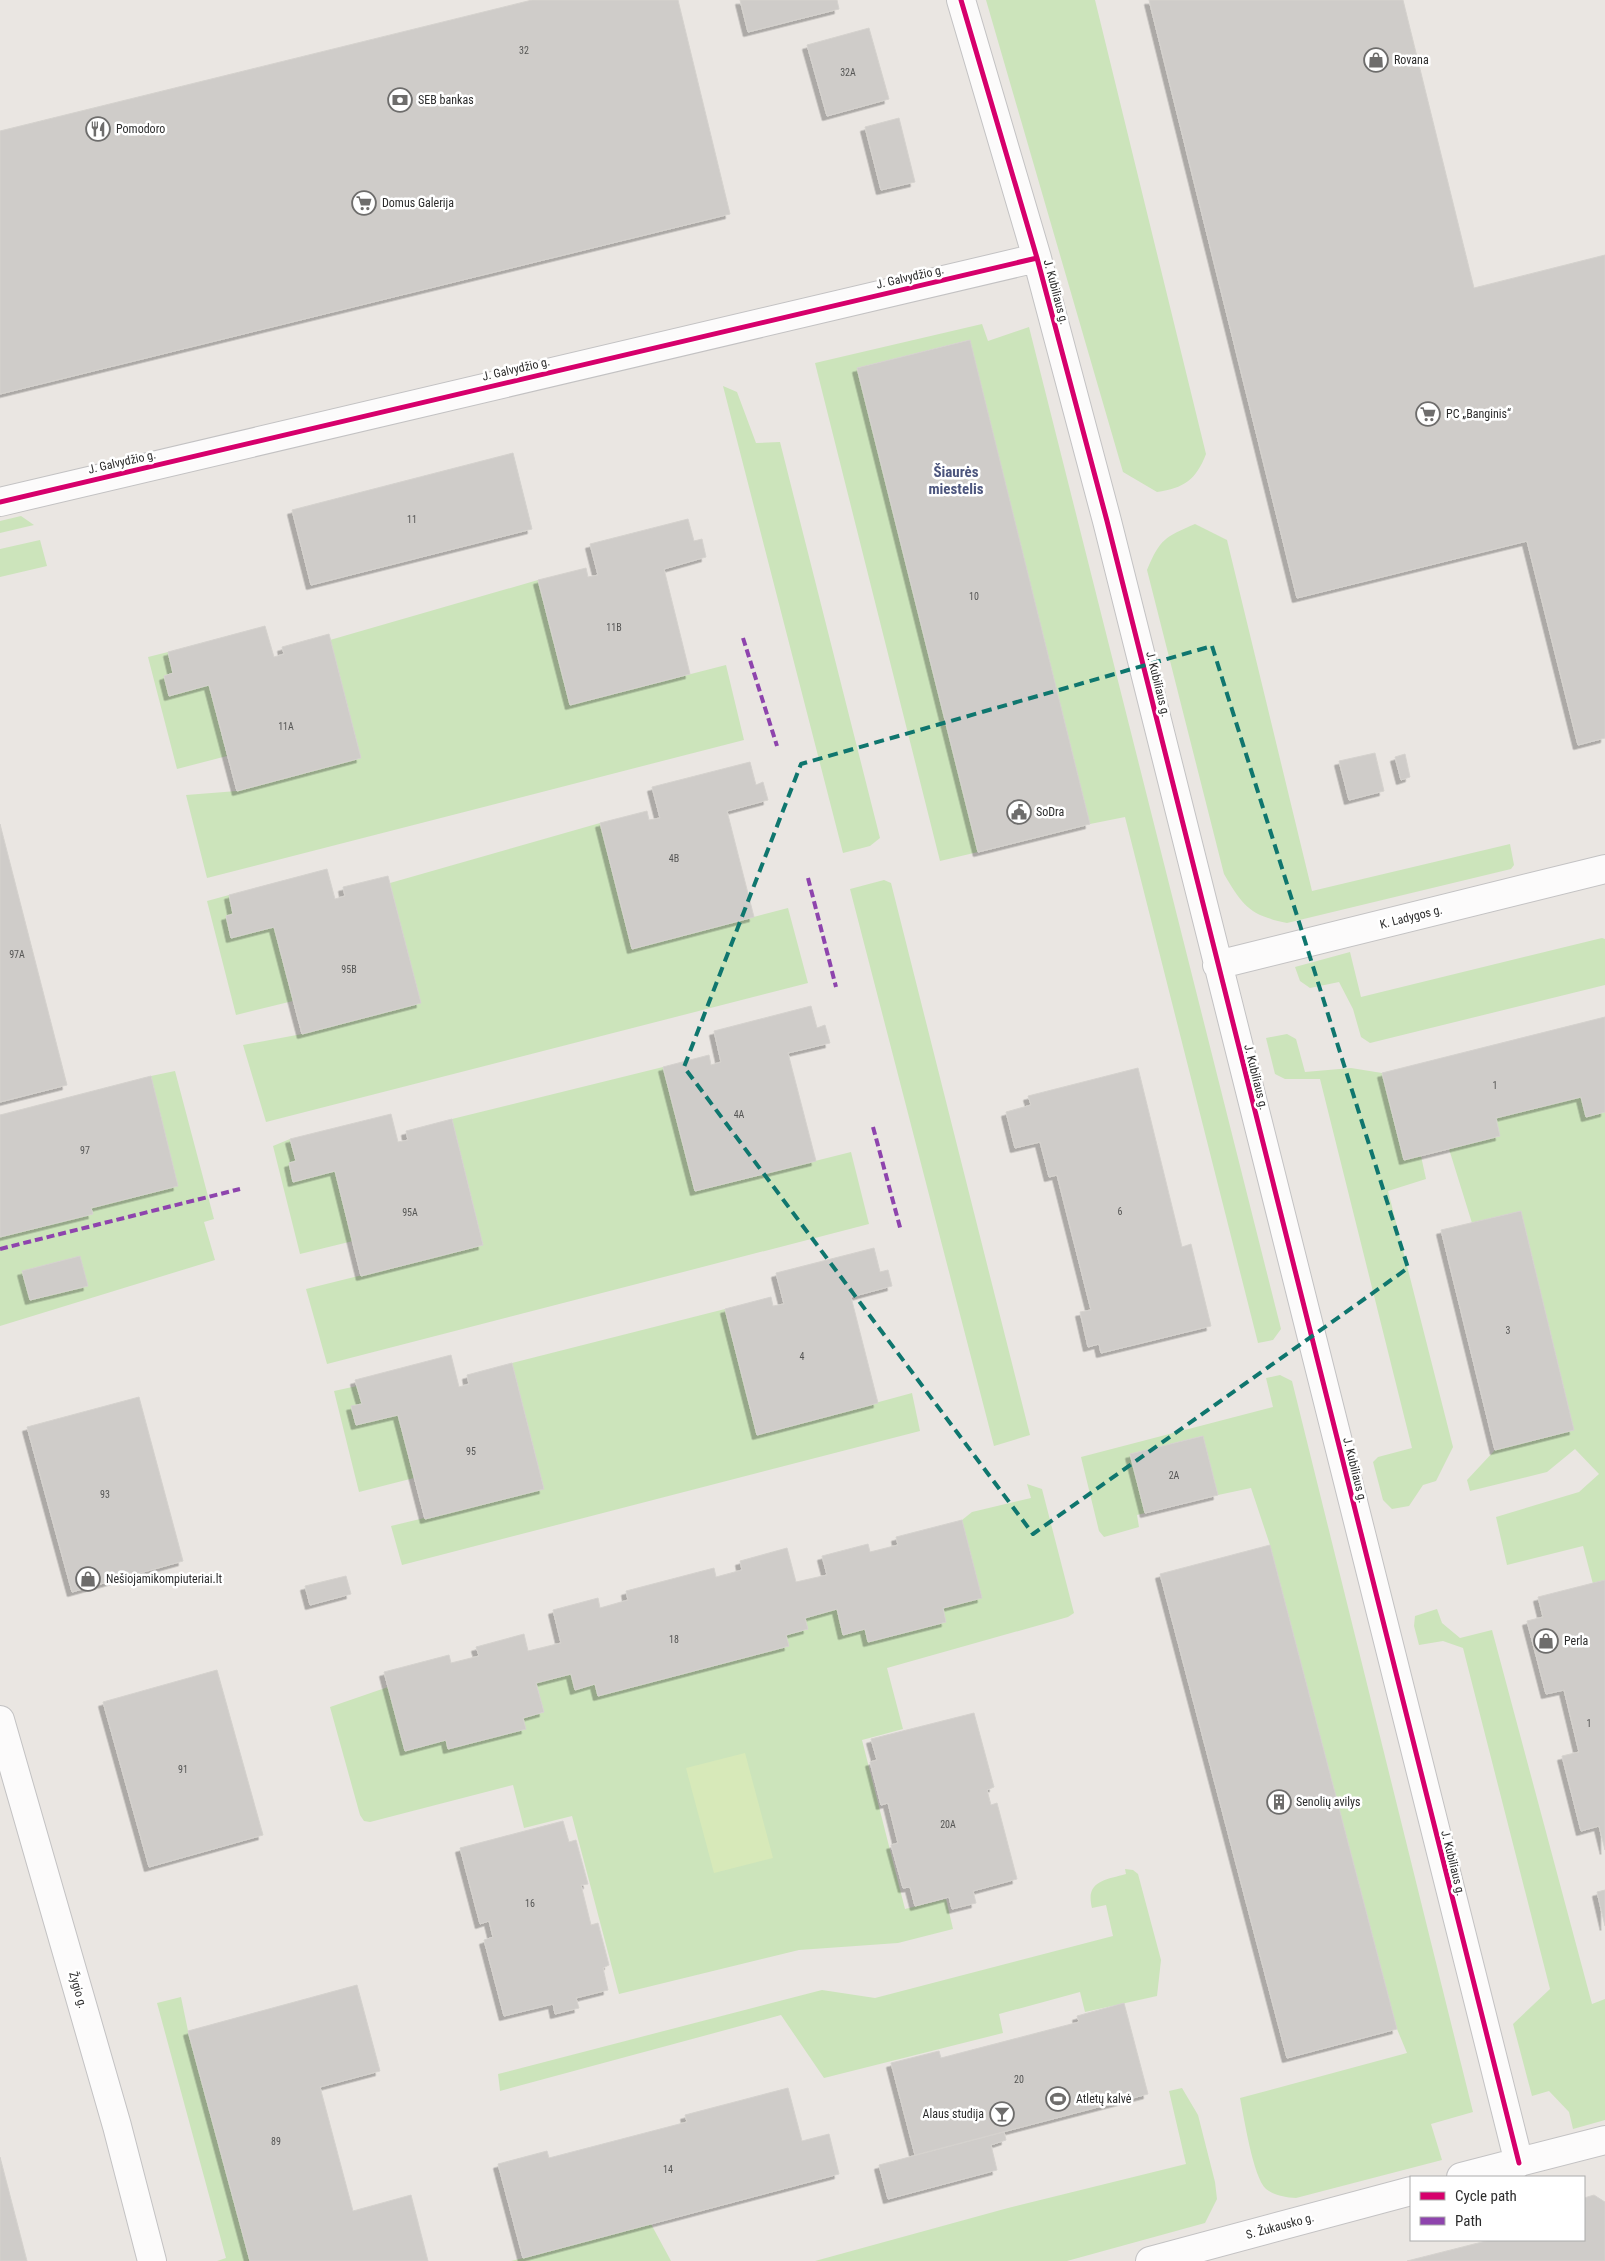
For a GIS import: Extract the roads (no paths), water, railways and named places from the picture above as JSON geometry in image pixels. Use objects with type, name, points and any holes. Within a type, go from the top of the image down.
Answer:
[{"type":"street","name":"J. Kubiliaus g.","points":[[961,0],[1036,258],[1107,521],[1519,2163]]},
{"type":"street","name":"J. Galvydžio g.","points":[[0,502],[1036,258]]},
{"type":"street","name":"K. Ladygos g.","points":[[1217,964],[1605,870]]},
{"type":"street","name":"Žygio g.","points":[[0,1720],[117,2126],[152,2261]]},
{"type":"street","points":[[1465,2176],[1605,2140]]},
{"type":"street","name":"S. Žukausko g.","points":[[1150,2261],[1410,2191]]},
{"type":"place","name":"Rovana","points":[[1376,60]]},
{"type":"place","name":"SEB bankas","points":[[400,100]]},
{"type":"place","name":"Pomodoro","points":[[98,129]]},
{"type":"place","name":"Domus Galerija","points":[[364,203]]},
{"type":"place","name":"PC „Banginis“","points":[[1428,414]]},
{"type":"place","name":"SoDra","points":[[1019,812]]},
{"type":"place","name":"Nešiojamikompiuteriai.lt","points":[[88,1579]]},
{"type":"place","name":"Perla","points":[[1546,1641]]},
{"type":"place","name":"Senolių avilys","points":[[1279,1802]]},
{"type":"place","name":"Atletų kalvė","points":[[1058,2099]]},
{"type":"place","name":"Alaus studija","points":[[1002,2114]]},
{"type":"district","name":"Šiaurės miestelis","points":[[956,480]]}]
